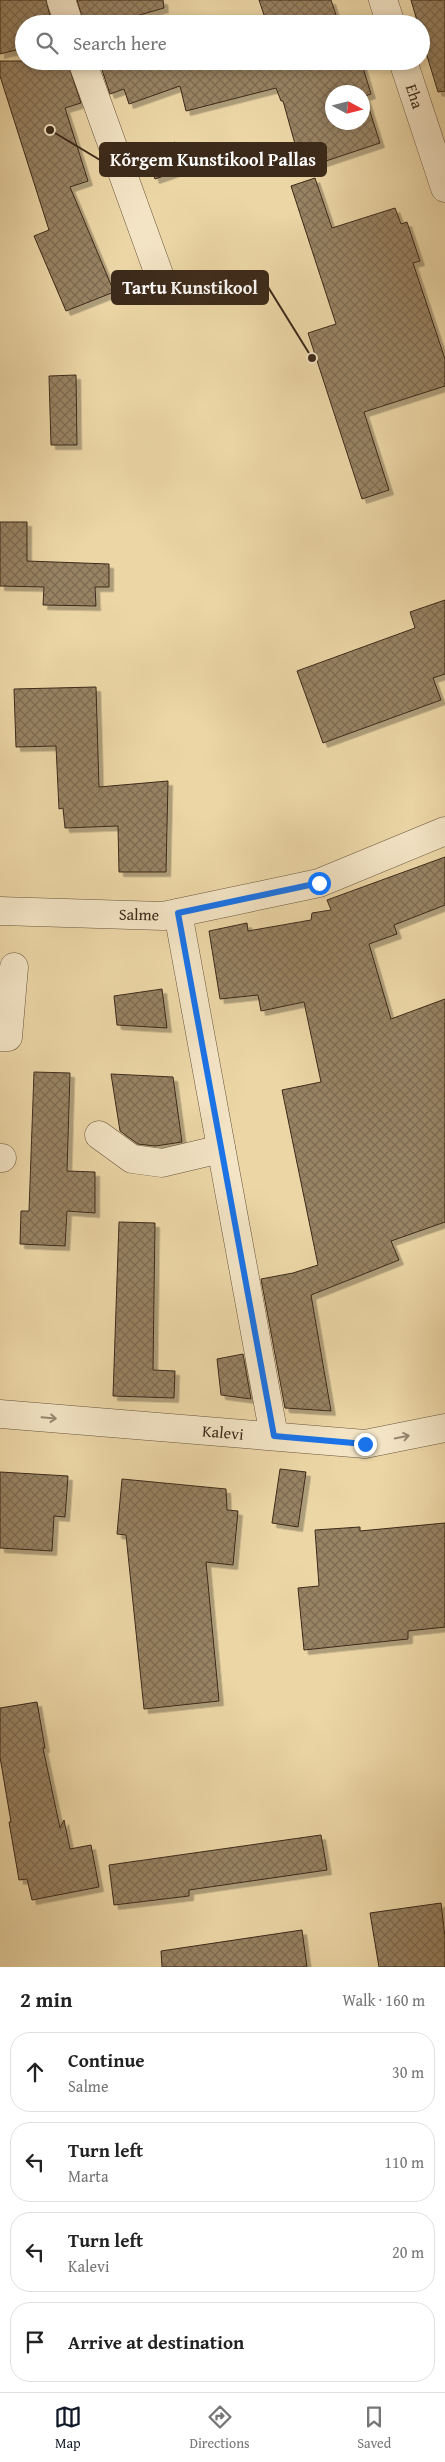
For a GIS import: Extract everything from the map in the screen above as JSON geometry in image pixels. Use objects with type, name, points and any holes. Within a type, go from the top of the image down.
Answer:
[{"type":"street","points":[[61,0],[66,15]]},
{"type":"street","points":[[383,0],[388,15]]},
{"type":"street","points":[[85,70],[160,277]]},
{"type":"street","name":"Eha","points":[[406,70],[445,188]]},
{"type":"street","name":"Salme","points":[[0,910],[163,916],[319,883],[445,831]]},
{"type":"street","points":[[178,913],[274,1436]]},
{"type":"street","points":[[0,1037],[8,1038],[14,967]]},
{"type":"street","points":[[99,1135],[132,1160],[162,1163],[221,1149]]},
{"type":"street","name":"Kalevi","points":[[0,1414],[365,1444],[445,1428]]},
{"type":"building","points":[[0,0],[46,0],[50,15],[15,15],[15,50],[0,54]]},
{"type":"building","points":[[77,0],[163,0],[164,8],[140,15],[81,15]]},
{"type":"building","points":[[259,0],[331,0],[336,15],[264,15]]},
{"type":"building","points":[[411,0],[445,0],[445,91],[438,92],[430,66],[430,15],[415,15]]},
{"type":"building","points":[[0,61],[15,61],[15,70],[70,70],[81,103],[65,108],[88,181],[70,187],[114,292],[66,311],[34,236],[49,230],[0,76]]},
{"type":"building","points":[[102,70],[364,70],[368,85],[325,85],[325,130],[370,130],[370,112],[380,143],[302,169],[283,101],[281,101],[276,88],[186,111],[180,86],[129,104],[124,89],[110,94]]},
{"type":"building","points":[[175,142],[184,169],[155,179],[146,153]]},
{"type":"building","points":[[315,178],[332,228],[395,208],[401,224],[407,222],[420,261],[413,263],[445,359],[445,386],[364,412],[389,490],[362,499],[308,333],[336,324],[291,186]]},
{"type":"building","points":[[76,375],[77,445],[51,445],[49,376]]},
{"type":"building","points":[[0,522],[27,522],[27,561],[109,564],[109,587],[95,587],[96,606],[43,605],[44,587],[0,586]]},
{"type":"building","points":[[445,600],[445,674],[433,678],[441,700],[323,743],[297,671],[415,628],[410,612]]},
{"type":"building","points":[[96,687],[99,787],[168,781],[166,872],[119,872],[118,826],[65,828],[63,808],[59,809],[56,746],[16,747],[14,689]]},
{"type":"building","points":[[445,857],[445,905],[394,925],[397,934],[369,944],[391,1019],[445,999],[445,1222],[391,1241],[399,1260],[311,1295],[331,1411],[285,1408],[261,1279],[293,1273],[318,1265],[282,1090],[321,1082],[304,1002],[261,1011],[258,995],[220,999],[209,931],[247,923],[248,931],[311,920],[312,913],[331,910],[327,900]]},
{"type":"building","points":[[162,989],[167,1028],[117,1025],[114,996]]},
{"type":"building","points":[[34,1072],[70,1073],[67,1171],[95,1172],[95,1213],[67,1211],[65,1246],[20,1244],[21,1211],[29,1211]]},
{"type":"building","points":[[111,1074],[173,1077],[182,1142],[155,1146],[138,1144],[120,1131]]},
{"type":"building","points":[[119,1222],[155,1223],[153,1370],[175,1371],[174,1398],[113,1396]]},
{"type":"building","points":[[243,1354],[251,1399],[221,1395],[217,1359]]},
{"type":"building","points":[[280,1469],[306,1472],[298,1527],[272,1523]]},
{"type":"building","points":[[0,1472],[68,1476],[65,1517],[54,1516],[52,1551],[0,1548]]},
{"type":"building","points":[[122,1479],[226,1489],[227,1510],[238,1511],[233,1565],[206,1562],[219,1701],[144,1709],[126,1535],[117,1534]]},
{"type":"building","points":[[445,1523],[445,1627],[408,1631],[408,1639],[304,1650],[298,1588],[319,1586],[315,1530],[360,1527],[360,1531]]},
{"type":"building","points":[[37,1702],[45,1748],[43,1748],[60,1828],[64,1820],[70,1849],[91,1845],[99,1887],[32,1900],[27,1879],[19,1880],[9,1822],[11,1822],[0,1757],[0,1708]]},
{"type":"building","points":[[321,1835],[327,1870],[189,1890],[189,1896],[114,1905],[109,1865]]},
{"type":"building","points":[[441,1903],[445,1937],[445,1967],[379,1967],[370,1913]]},
{"type":"building","points":[[302,1930],[307,1967],[162,1967],[161,1951]]},
{"type":"place","name":"Kõrgem Kunstikool Pallas","points":[[50,130]]},
{"type":"place","name":"Tartu Kunstikool","points":[[312,358]]},
{"type":"route","points":[[319,883],[178,913],[274,1436],[365,1444]]}]
